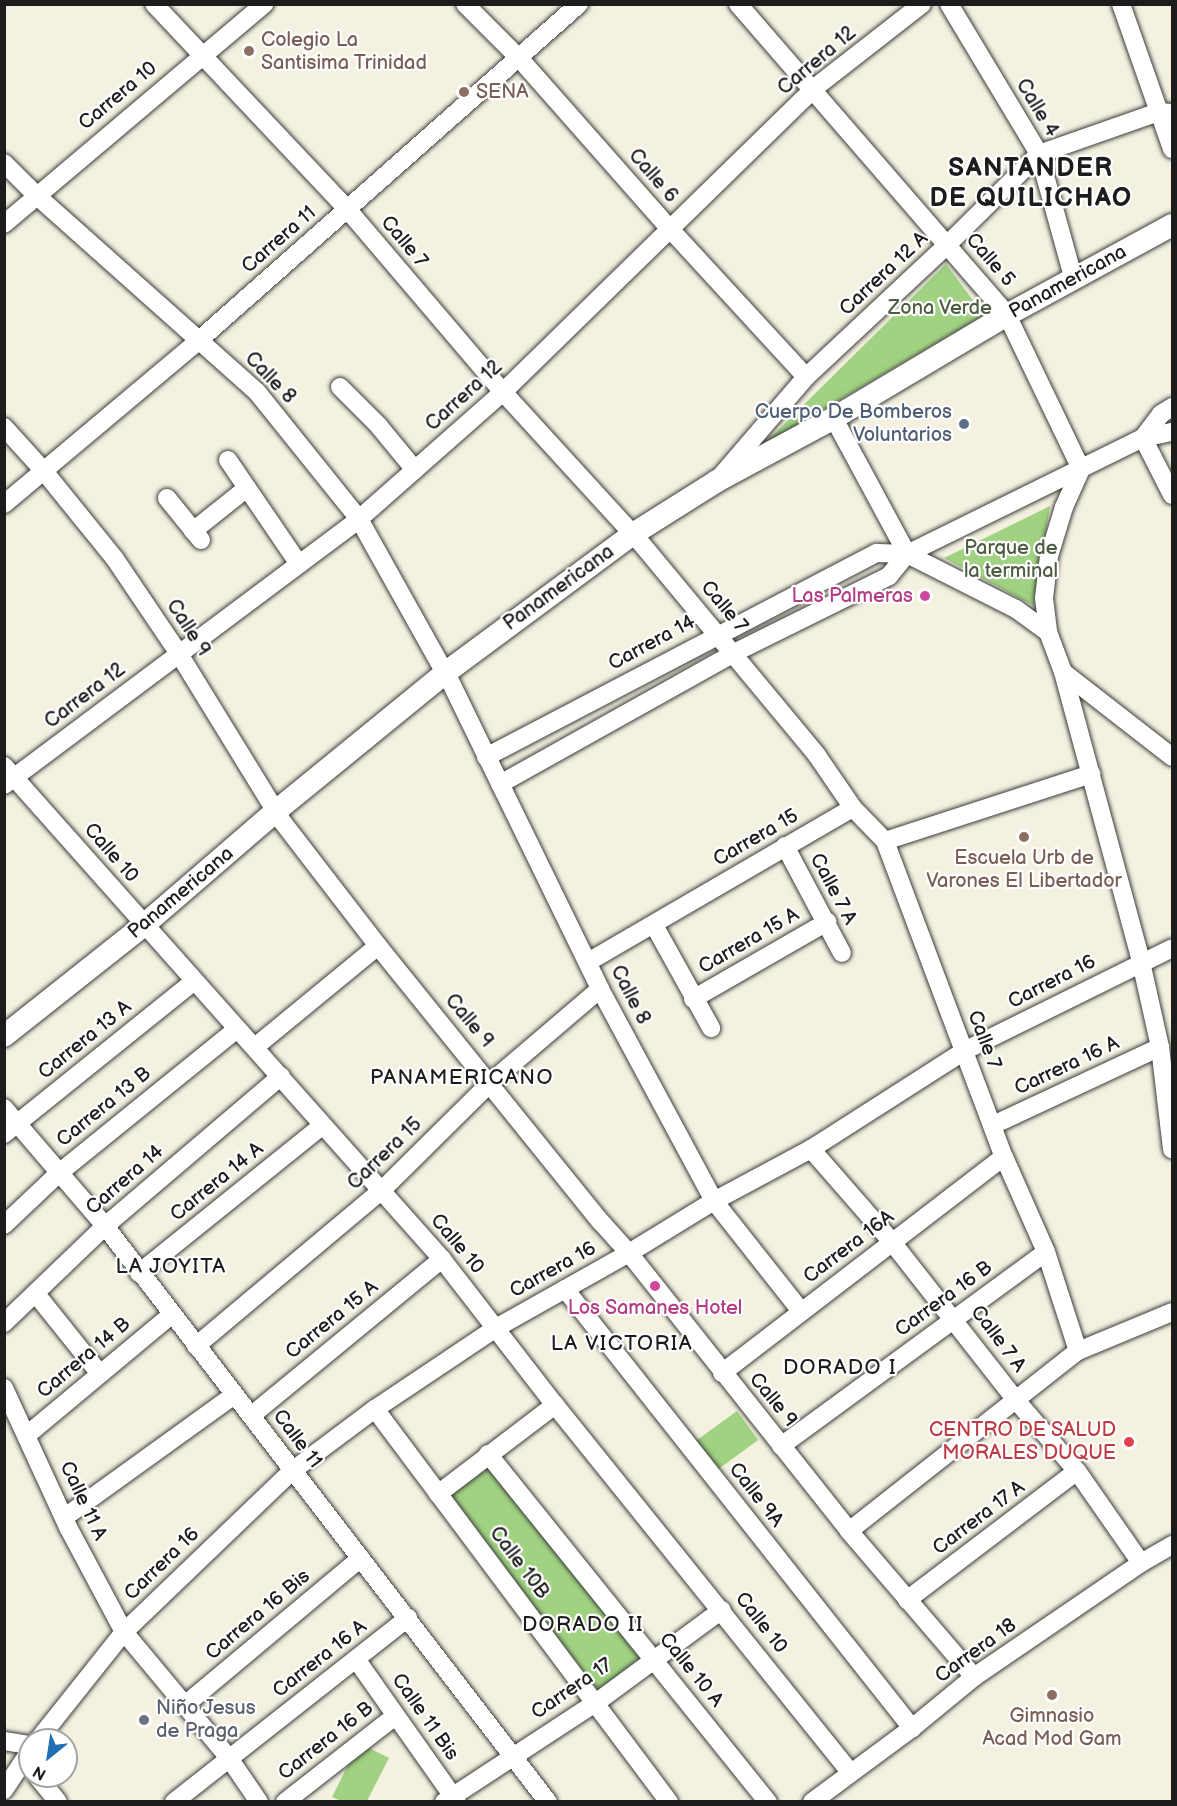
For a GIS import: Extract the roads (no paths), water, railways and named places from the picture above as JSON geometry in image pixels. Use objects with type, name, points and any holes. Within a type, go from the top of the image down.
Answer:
[{"type":"main road","name":"Panamericana","points":[[636,538],[702,500],[839,428],[1074,278],[1173,225]]},
{"type":"main road","name":"Panamericana","points":[[4,1048],[278,816],[448,677],[545,609],[636,538],[717,480],[1010,320],[1173,238]]},
{"type":"main road","name":"Panamericana","points":[[4,1036],[147,928]]},
{"type":"street","name":"Calle 7","points":[[154,4],[348,210],[503,392],[636,538],[816,754],[853,808],[885,841],[1004,1157],[1046,1252],[1078,1351]]},
{"type":"street","name":"Carrera 10","points":[[4,224],[264,4]]},
{"type":"street","name":"Calle 6","points":[[465,4],[520,59],[670,229],[807,376]]},
{"type":"street","name":"Carrera 11","points":[[4,504],[198,341],[520,59],[579,4]]},
{"type":"street","name":"Calle 5","points":[[738,4],[1010,320],[1081,469]]},
{"type":"street","name":"Carrera 12","points":[[8,776],[179,654],[359,519],[503,392],[813,89],[922,4]]},
{"type":"street","name":"Calle 4","points":[[949,4],[1039,154],[1074,278]]},
{"type":"street","points":[[1121,4],[1165,112],[1173,148]]},
{"type":"street","name":"Carrera 12 A","points":[[717,480],[807,376],[947,245],[1039,154],[1165,112]]},
{"type":"street","name":"Calle 8","points":[[4,163],[36,195],[257,392],[359,519],[448,677],[600,989],[714,1201],[801,1311]]},
{"type":"street","points":[[340,387],[378,425],[415,470]]},
{"type":"street","name":"Carrera 14","points":[[1143,438],[1161,414],[1173,407]]},
{"type":"street","name":"Calle 9","points":[[4,427],[43,470],[115,559],[179,654],[278,816],[378,946],[491,1082],[601,1222],[629,1253],[849,1531],[974,1677]]},
{"type":"street","points":[[839,428],[908,554],[1016,609],[1048,632]]},
{"type":"street","name":"Carrera 14","points":[[500,784],[734,653],[889,576],[908,554],[1143,438],[1173,432]]},
{"type":"street","points":[[1143,438],[1173,495]]},
{"type":"street","points":[[228,460],[299,564]]},
{"type":"street","points":[[1081,469],[1064,507],[1049,556],[1044,598],[1048,632],[1063,672],[1141,962],[1160,1047],[1173,1149]]},
{"type":"street","points":[[167,498],[197,535],[247,488]]},
{"type":"street","name":"Carrera 14","points":[[486,757],[877,553],[908,554]]},
{"type":"street","points":[[1063,672],[1173,757]]},
{"type":"street","points":[[885,841],[1091,774]]},
{"type":"street","name":"Calle 10","points":[[8,776],[147,928],[193,982],[255,1047],[322,1126],[442,1259],[555,1405],[850,1772]]},
{"type":"street","name":"Carrera 15","points":[[588,962],[784,846],[853,808]]},
{"type":"street","name":"Calle 7 A","points":[[784,846],[842,953]]},
{"type":"street","name":"Carrera 15 A","points":[[693,999],[827,922]]},
{"type":"street","points":[[654,925],[711,1028]]},
{"type":"street","points":[[255,1047],[378,946]]},
{"type":"street","name":"Carrera 16","points":[[48,1728],[124,1632],[292,1471],[375,1409],[496,1328],[629,1253],[714,1201],[811,1149],[964,1051],[1173,948]]},
{"type":"street","name":"Carrera 13 A","points":[[11,1129],[193,982]]},
{"type":"street","name":"Carrera 15","points":[[196,1346],[381,1191],[491,1082],[600,989]]},
{"type":"street","name":"Carrera 13 B","points":[[4,1225],[59,1173],[237,1029]]},
{"type":"street","name":"Carrera 16 A","points":[[993,1125],[1160,1047]]},
{"type":"street","name":"Carrera 14","points":[[4,1323],[105,1226],[280,1076]]},
{"type":"street","name":"Calle 11","points":[[4,1108],[11,1129],[59,1173],[105,1226],[171,1315],[252,1415],[292,1471],[408,1618],[548,1802]]},
{"type":"street","name":"Carrera 14 A","points":[[139,1273],[322,1126]]},
{"type":"street","name":"Calle 7 A","points":[[811,1149],[892,1242],[1016,1399],[1077,1471],[1141,1563]]},
{"type":"street","name":"Carrera 16A","points":[[722,1373],[1004,1157]]},
{"type":"street","name":"Carrera 16 B","points":[[781,1446],[1046,1252]]},
{"type":"street","name":"Carrera 15 A","points":[[252,1415],[442,1259]]},
{"type":"street","name":"Calle 9A","points":[[565,1289],[912,1728]]},
{"type":"street","points":[[36,1294],[100,1374]]},
{"type":"street","points":[[849,1531],[1078,1351],[1173,1312]]},
{"type":"street","name":"Carrera 14 B","points":[[27,1435],[171,1315]]},
{"type":"street","name":"Calle 11 A","points":[[4,1388],[65,1517],[124,1632],[229,1758],[259,1802]]},
{"type":"street","points":[[65,1517],[234,1395]]},
{"type":"street","points":[[438,1494],[555,1405]]},
{"type":"street","name":"Calle 10B","points":[[375,1409],[597,1702],[669,1802]]},
{"type":"street","name":"Calle 10 A","points":[[488,1454],[768,1802]]},
{"type":"street","name":"Carrera 17 A","points":[[907,1600],[1077,1471]]},
{"type":"street","name":"Carrera 18","points":[[812,1802],[912,1728],[974,1677],[1141,1563],[1173,1545]]},
{"type":"street","name":"Carrera 16 Bis","points":[[185,1705],[361,1558]]},
{"type":"street","name":"Carrera 17","points":[[451,1799],[511,1756],[597,1702],[722,1610]]},
{"type":"street","name":"Carrera 16 A","points":[[174,1802],[408,1618]]},
{"type":"street","name":"Calle 11 Bis","points":[[356,1659],[451,1799]]},
{"type":"street","name":"Carrera 16 B","points":[[285,1802],[395,1716]]},
{"type":"street","points":[[4,1741],[18,1749]]},
{"type":"street","points":[[4,1790],[18,1771]]},
{"type":"street","points":[[47,1788],[58,1802]]},
{"type":"place","name":"Colegio La Santisima Trinidad","points":[[249,51]]},
{"type":"place","name":"SENA","points":[[464,92]]},
{"type":"place","name":"Cuerpo De Bomberos Voluntarios","points":[[964,424]]},
{"type":"place","name":"Las Palmeras","points":[[925,596]]},
{"type":"place","name":"Escuela Urb de Varones El Libertador","points":[[1024,837]]},
{"type":"place","name":"Los Samanes Hotel","points":[[655,1286]]},
{"type":"place","name":"CENTRO DE SALUD MORALES DUQUE","points":[[1129,1442]]},
{"type":"place","name":"Gimnasio Acad Mod Gam","points":[[1052,1695]]},
{"type":"place","name":"Niño Jesus de Praga","points":[[144,1720]]},
{"type":"district","name":"SANTANDER DE QUILICHAO","points":[[1031,184]]},
{"type":"district","name":"PANAMERICANO","points":[[462,1078]]},
{"type":"district","name":"LA JOYITA","points":[[171,1267]]},
{"type":"district","name":"LA VICTORIA","points":[[622,1344]]},
{"type":"district","name":"DORADO I","points":[[840,1368]]},
{"type":"district","name":"DORADO II","points":[[583,1625]]},
{"type":"park label","name":"Zona Verde","points":[[940,308]]},
{"type":"park label","name":"Parque de la terminal","points":[[1011,560]]}]
